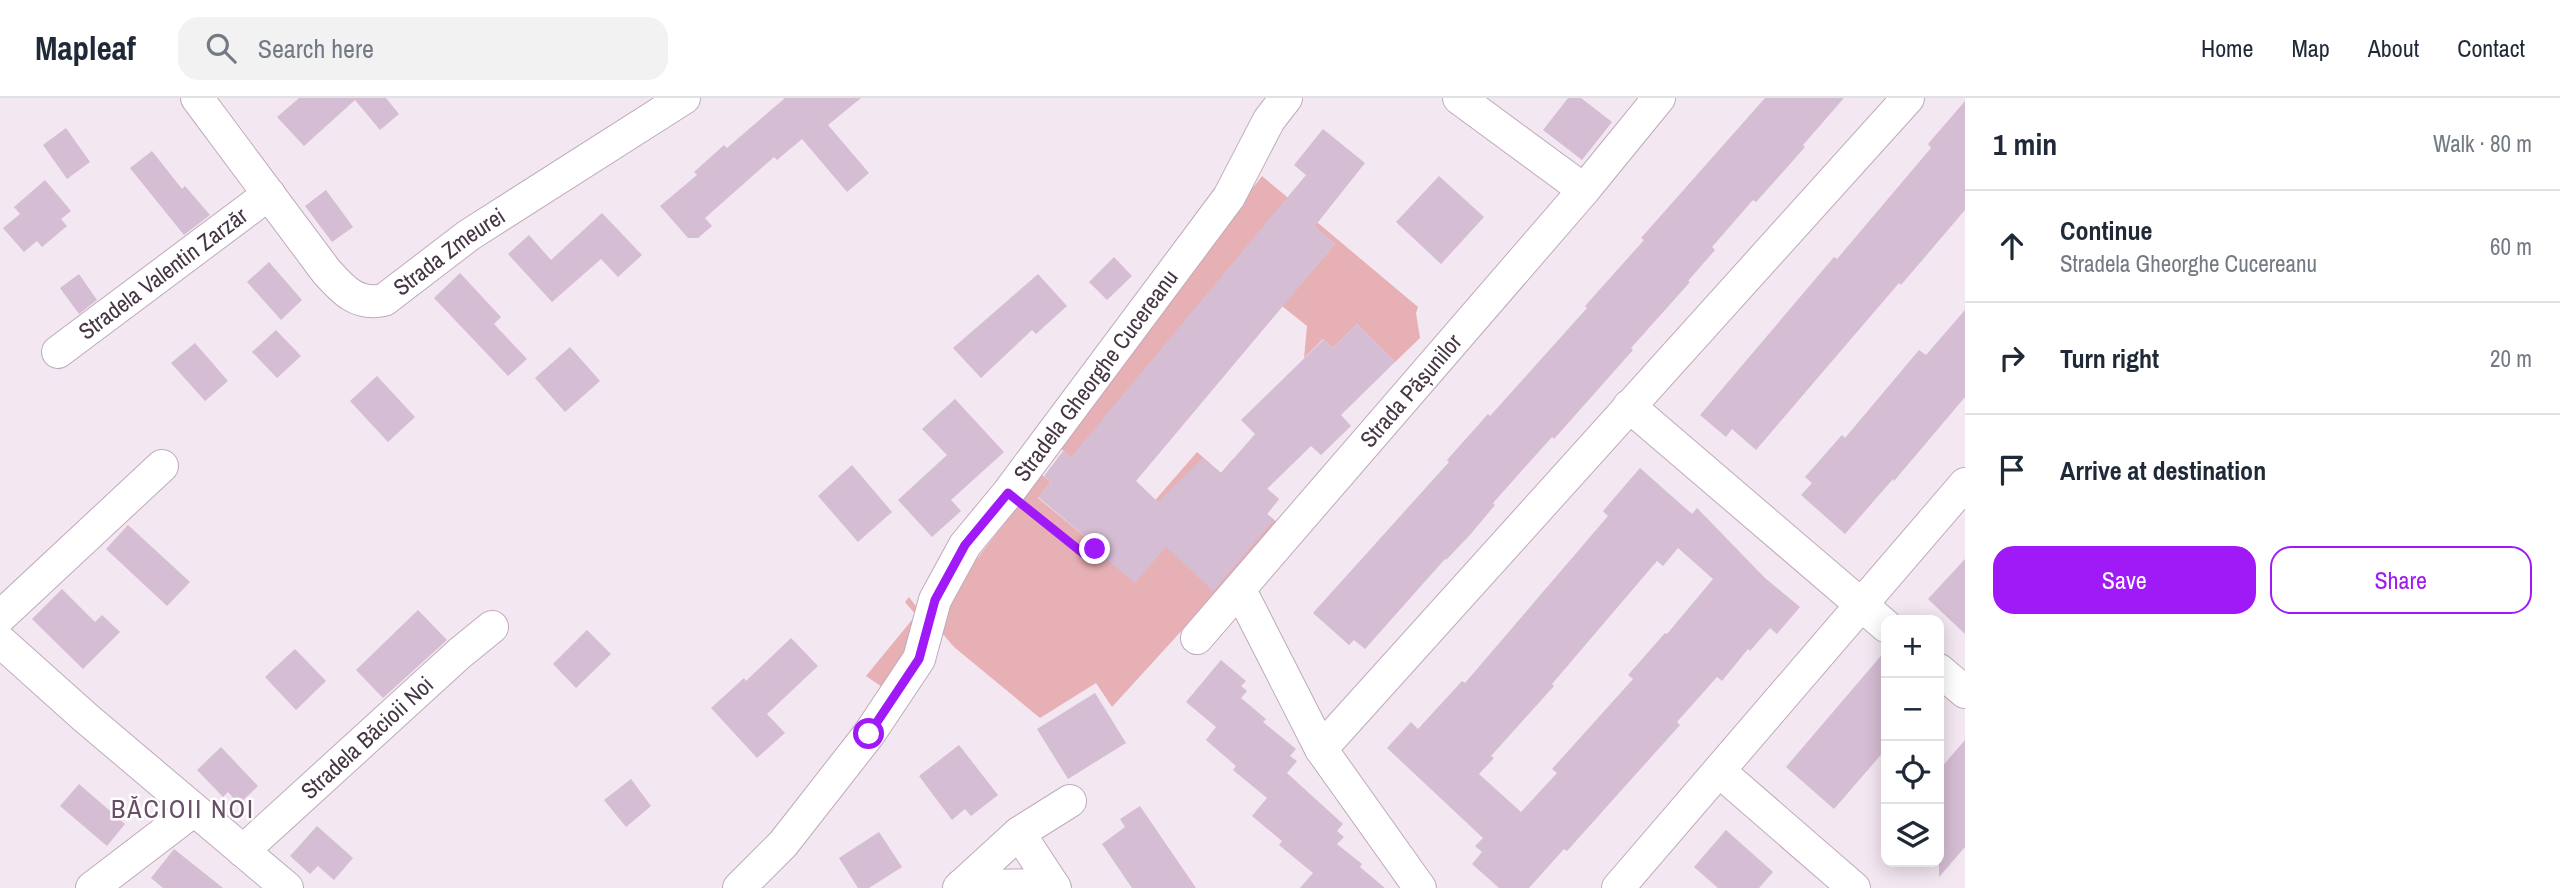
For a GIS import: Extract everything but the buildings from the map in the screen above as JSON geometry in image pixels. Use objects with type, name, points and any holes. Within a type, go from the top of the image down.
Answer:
[{"type":"street","name":"Strada Zmeurei","points":[[197,98],[343,290],[358,300],[370,303],[384,300],[469,235],[684,98]]},
{"type":"street","name":"Stradela Gheorghe Cucereanu","points":[[739,888],[783,845],[869,734],[919,659],[935,600],[965,545],[1008,493],[1228,197],[1269,120],[1286,98]]},
{"type":"street","points":[[1459,98],[1584,190]]},
{"type":"street","name":"Strada Pășunilor","points":[[1197,638],[1584,190],[1660,98]]},
{"type":"street","points":[[1321,749],[1908,98]]},
{"type":"street","name":"Stradela Valentin Zarzăr","points":[[58,352],[269,194]]},
{"type":"street","points":[[1629,406],[1881,622]]},
{"type":"street","points":[[0,617],[162,466]]},
{"type":"street","points":[[1618,888],[1965,484]]},
{"type":"street","points":[[1240,590],[1321,749],[1419,888]]},
{"type":"street","name":"Stradela Băcioii Noi","points":[[243,851],[492,627]]},
{"type":"street","points":[[0,641],[287,888]]},
{"type":"street","points":[[1944,674],[1965,692]]},
{"type":"street","points":[[1719,771],[1854,888]]},
{"type":"street","points":[[960,887],[1019,833],[1070,801]]},
{"type":"street","points":[[92,888],[194,810]]},
{"type":"street","points":[[1019,833],[1054,886]]},
{"type":"street","points":[[960,887],[1054,886]]},
{"type":"path","points":[[1008,493],[1084,554],[1095,549]]},
{"type":"shaded area","points":[[1262,176],[1418,307],[1416,313],[1420,338],[1395,362],[1357,324],[1333,348],[1323,339],[1304,358],[1307,326],[1282,306],[1335,244],[1285,201],[1071,458],[1056,444]]},
{"type":"shaded area","points":[[1197,452],[1221,473],[1233,459],[1279,499],[1267,514],[1279,524],[1112,707],[1096,683],[1040,718],[954,647],[942,633],[958,583],[1042,475],[1051,482],[1038,498],[1089,540],[1087,543],[1105,558]]},
{"type":"shaded area","points":[[909,597],[922,614],[888,691],[866,676],[916,615],[905,602]]},
{"type":"district","name":"BĂCIOII NOI","points":[[183,809]]},
{"type":"route","points":[[869,734],[919,659],[935,600],[965,545],[1008,493],[1084,554],[1095,549]]}]
